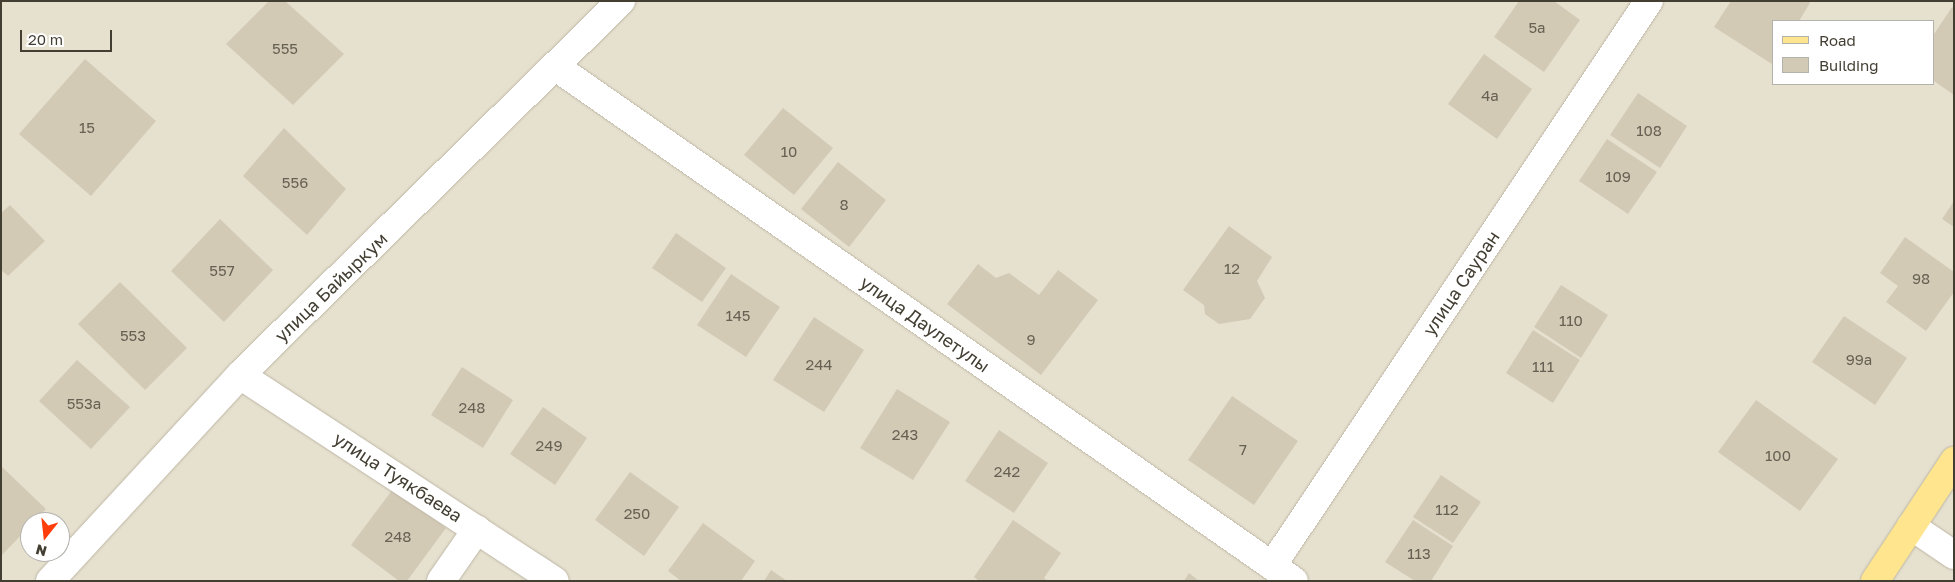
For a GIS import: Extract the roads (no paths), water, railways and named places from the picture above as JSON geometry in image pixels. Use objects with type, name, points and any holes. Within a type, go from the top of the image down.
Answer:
[{"type":"main road","points":[[1875,581],[1954,461]]},
{"type":"street","name":"улица Байыркум","points":[[50,581],[240,375],[556,67],[621,1]]},
{"type":"street","name":"улица Сауран","points":[[1272,566],[1649,1]]},
{"type":"street","name":"улица Даулетулы","points":[[556,67],[1294,581]]},
{"type":"street","name":"улица Туякбаева","points":[[240,375],[555,581]]},
{"type":"street","points":[[1911,526],[1954,555]]},
{"type":"street","points":[[441,581],[476,529]]}]
